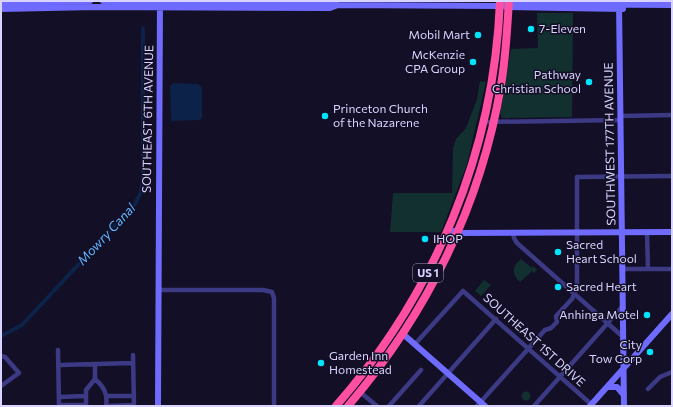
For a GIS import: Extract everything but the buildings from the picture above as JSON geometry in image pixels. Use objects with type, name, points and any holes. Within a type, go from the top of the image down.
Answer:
[{"type":"highway","name":"US 1","points":[[336,406],[394,332],[417,293],[449,230],[469,178],[484,122],[495,64],[500,4]]},
{"type":"highway","name":"US 1","points":[[348,406],[376,372],[403,334],[433,284],[458,233],[478,178],[494,122],[504,64],[509,4]]},
{"type":"highway","points":[[403,334],[402,326],[417,302],[417,293]]},
{"type":"highway","points":[[376,372],[377,362],[394,338],[394,332]]},
{"type":"street","points":[[1,3],[90,1]]},
{"type":"street","points":[[103,1],[330,8],[338,5],[500,4],[672,6]]},
{"type":"street","points":[[1,9],[160,3],[312,1],[330,2],[338,5]]},
{"type":"street","name":"SOUTHEAST 6TH AVENUE","points":[[158,406],[160,3]]},
{"type":"street","name":"SOUTHWEST 177TH AVENUE","points":[[619,5],[624,406]]},
{"type":"street","points":[[484,122],[672,115]]},
{"type":"street","points":[[403,334],[448,373],[481,405],[545,330],[551,328],[557,322],[556,316],[575,294],[577,288],[577,177],[672,176]]},
{"type":"street","points":[[449,230],[458,233],[672,232]]},
{"type":"street","points":[[647,232],[648,269]]},
{"type":"street","points":[[513,233],[517,243],[622,336]]},
{"type":"street","points":[[622,269],[672,269]]},
{"type":"street","points":[[158,290],[271,291],[274,298],[274,406]]},
{"type":"street","name":"SOUTHEAST 1ST DRIVE","points":[[415,344],[463,291],[591,405]]},
{"type":"street","points":[[534,406],[622,307]]},
{"type":"street","points":[[591,405],[672,314]]},
{"type":"street","points":[[419,406],[496,319]]},
{"type":"street","points":[[58,350],[59,405],[86,405],[86,390],[95,379],[96,364]]},
{"type":"street","points":[[95,379],[101,384],[107,396],[106,406],[134,406],[133,355]]},
{"type":"street","points":[[1,356],[5,358],[18,373],[1,386]]},
{"type":"street","points":[[58,365],[133,363]]},
{"type":"street","points":[[389,406],[421,370]]},
{"type":"street","points":[[648,389],[666,373],[672,372]]},
{"type":"street","points":[[607,388],[617,387],[623,394]]},
{"type":"street","points":[[360,392],[377,406]]},
{"type":"street","points":[[59,397],[85,396]]},
{"type":"street","points":[[107,396],[134,396]]},
{"type":"green space","points":[[537,13],[573,13],[572,117],[502,118],[500,113],[511,49],[538,48]]},
{"type":"green space","points":[[480,81],[486,82],[467,164],[441,232],[390,232],[393,193],[452,193],[453,148],[456,139],[466,128],[477,99]]},
{"type":"green space","points":[[521,259],[537,270],[534,273],[532,271],[520,282],[515,276],[514,267]]},
{"type":"green space","points":[[484,280],[491,285],[481,296],[475,291]]},
{"type":"green space","points":[[526,391],[531,396],[526,401],[521,396]]},
{"type":"water","points":[[173,83],[198,84],[202,88],[202,118],[200,120],[171,121],[170,86]]},
{"type":"waterway","name":"Mowry Canal","points":[[1,336],[22,325],[135,204],[141,192],[143,180],[143,28]]},
{"type":"place","name":"7-Eleven","points":[[531,29]]},
{"type":"place","name":"Mobil Mart","points":[[478,35]]},
{"type":"place","name":"McKenzie CPA Group","points":[[473,62]]},
{"type":"place","name":"Pathway Christian School","points":[[589,82]]},
{"type":"place","name":"Princeton Church of the Nazarene","points":[[325,116]]},
{"type":"place","name":"IHOP","points":[[425,239]]},
{"type":"place","name":"Sacred Heart School","points":[[558,252]]},
{"type":"place","name":"Sacred Heart","points":[[558,287]]},
{"type":"place","name":"Anhinga Motel","points":[[647,315]]},
{"type":"place","name":"City Tow Corp","points":[[650,352]]},
{"type":"place","name":"Garden Inn Homestead","points":[[321,363]]}]
